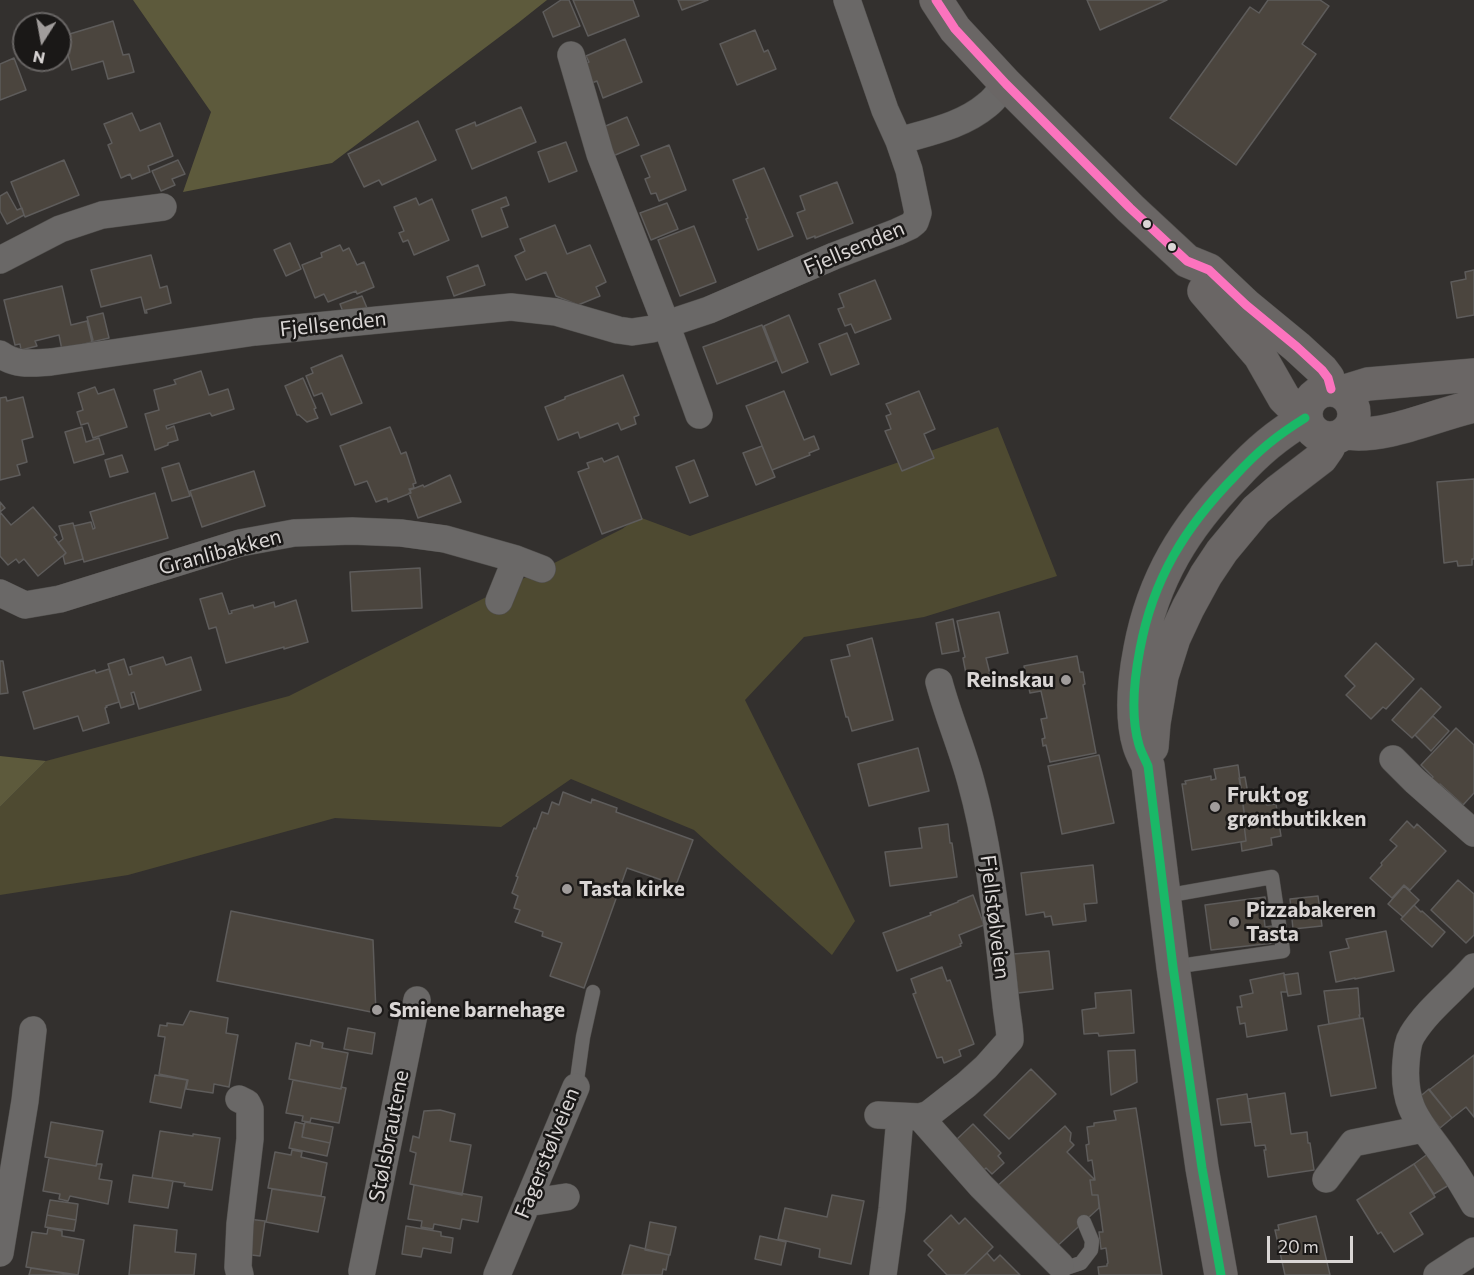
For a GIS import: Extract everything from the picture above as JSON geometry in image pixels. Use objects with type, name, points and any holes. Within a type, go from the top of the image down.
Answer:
[{"type":"main road","points":[[920,0],[955,29],[1006,84],[1187,261],[1209,270],[1297,346],[1322,370],[1336,391],[1349,398],[1353,407],[1354,416],[1351,426],[1339,435],[1321,458],[1256,510],[1222,551],[1206,575],[1174,638],[1165,667],[1148,766]]},
{"type":"main road","points":[[936,0],[955,29]]},
{"type":"main road","points":[[1187,261],[1196,282],[1260,356],[1284,398],[1305,415]]},
{"type":"main road","points":[[1474,375],[1368,384],[1336,391],[1320,391],[1311,397],[1305,415],[1308,427],[1323,438],[1385,432],[1474,406]]},
{"type":"main road","points":[[1221,1275],[1202,1168],[1173,967],[1148,766],[1139,744],[1135,722],[1134,690],[1143,630],[1153,597],[1174,551],[1191,525],[1226,484],[1271,441],[1305,415]]},
{"type":"street","name":"Fjellsenden","points":[[0,354],[24,364],[51,362],[255,332],[511,307],[556,312],[608,328],[632,332],[652,329],[709,310],[834,256],[897,232],[915,222],[918,213],[909,170],[885,110],[847,0]]},
{"type":"street","points":[[571,55],[600,154],[699,415]]},
{"type":"street","points":[[899,141],[969,118],[989,104],[1006,84]]},
{"type":"street","points":[[0,260],[60,229],[102,215],[163,207]]},
{"type":"street","name":"Granlibakken","points":[[0,593],[25,605],[60,599],[240,543],[294,533],[352,531],[401,533],[445,539],[516,559],[542,569]]},
{"type":"street","points":[[498,601],[516,559]]},
{"type":"street","name":"Fjellstølveien","points":[[899,1116],[929,1114],[986,1067],[1010,1040],[988,856],[971,781],[939,682]]},
{"type":"street","points":[[1393,759],[1407,789],[1474,833]]},
{"type":"street","points":[[1474,967],[1410,1037],[1405,1080],[1411,1108],[1423,1129],[1448,1161],[1474,1204]]},
{"type":"street","name":"Stølsbrautene","points":[[362,1274],[417,1000]]},
{"type":"street","points":[[0,1253],[26,1091],[33,1030]]},
{"type":"street","name":"Fagerstølveien","points":[[497,1275],[576,1087]]},
{"type":"street","points":[[239,1099],[247,1103],[250,1109],[250,1139],[238,1256],[240,1275]]},
{"type":"street","points":[[899,1116],[981,1186],[1060,1265]]},
{"type":"street","points":[[883,1275],[892,1209],[899,1116]]},
{"type":"street","points":[[1326,1179],[1353,1143],[1423,1129]]},
{"type":"street","points":[[527,1203],[566,1197]]},
{"type":"street","points":[[1437,1275],[1474,1251]]},
{"type":"lane","points":[[1165,896],[1272,877],[1283,951],[1173,967]]},
{"type":"lane","name":"Fagerstølveien","points":[[576,1087],[583,1037],[593,992]]},
{"type":"lane","points":[[1060,1265],[1069,1267],[1081,1263],[1091,1250],[1092,1241],[1084,1222]]},
{"type":"shaded area","points":[[133,0],[547,0],[332,163],[183,192],[211,112]]},
{"type":"shaded area","points":[[998,427],[1057,576],[924,617],[804,637],[745,700],[855,921],[832,955],[694,830],[571,779],[501,827],[335,818],[128,875],[0,895],[0,807],[46,761],[289,696],[622,529],[639,517],[690,536]]},
{"type":"shaded area","points":[[0,756],[46,761],[0,807]]},
{"type":"building","points":[[561,0],[569,0],[580,26],[553,37],[543,12]]},
{"type":"building","points":[[573,0],[633,0],[639,16],[588,36]]},
{"type":"building","points":[[678,0],[708,0],[682,10]]},
{"type":"building","points":[[1087,0],[1167,0],[1100,30]]},
{"type":"building","points":[[1268,0],[1320,0],[1329,6],[1302,44],[1316,54],[1236,165],[1170,118],[1250,7],[1259,13]]},
{"type":"building","points":[[113,21],[123,55],[129,54],[134,72],[108,79],[103,61],[72,70],[72,33]]},
{"type":"building","points":[[755,30],[764,52],[768,50],[776,69],[737,85],[720,44]]},
{"type":"building","points":[[625,39],[642,82],[603,98],[597,81],[589,84],[582,65],[589,62],[586,56]]},
{"type":"building","points":[[12,59],[12,72],[19,72],[26,90],[0,100],[0,64]]},
{"type":"building","points":[[521,107],[536,142],[472,169],[456,130],[475,122],[476,126]]},
{"type":"building","points":[[132,113],[140,131],[160,123],[173,156],[148,166],[150,172],[132,179],[130,174],[121,178],[108,145],[112,143],[104,124]]},
{"type":"building","points":[[627,117],[639,145],[613,156],[601,128]]},
{"type":"building","points":[[418,121],[436,160],[382,185],[379,180],[364,187],[348,154]]},
{"type":"building","points":[[566,142],[577,171],[549,182],[538,152]]},
{"type":"building","points":[[669,145],[686,190],[659,201],[656,193],[651,194],[645,179],[650,177],[641,156]]},
{"type":"building","points":[[64,160],[79,195],[25,217],[11,182]]},
{"type":"building","points":[[178,160],[185,174],[172,179],[175,185],[161,191],[152,171]]},
{"type":"building","points":[[764,168],[793,236],[758,250],[733,180]]},
{"type":"building","points":[[837,182],[853,223],[807,239],[797,213],[805,210],[800,196]]},
{"type":"building","points":[[7,192],[17,210],[22,208],[24,215],[7,224],[0,211],[0,196]]},
{"type":"building","points":[[506,197],[509,205],[501,208],[508,227],[482,237],[472,210]]},
{"type":"building","points":[[416,198],[419,205],[432,199],[449,240],[414,255],[408,240],[403,242],[399,233],[404,231],[394,207]]},
{"type":"building","points":[[667,203],[678,229],[651,240],[640,213]]},
{"type":"building","points":[[555,225],[567,254],[590,245],[606,282],[596,287],[600,296],[578,305],[556,296],[546,272],[526,280],[515,256],[525,251],[520,239]]},
{"type":"building","points":[[694,226],[716,282],[680,296],[658,240]]},
{"type":"building","points":[[290,243],[301,269],[286,276],[274,250]]},
{"type":"building","points":[[340,245],[343,251],[349,248],[357,265],[364,262],[374,287],[328,302],[324,294],[315,298],[302,265],[322,257],[321,253]]},
{"type":"building","points":[[151,255],[160,288],[167,286],[171,303],[146,310],[147,313],[145,313],[141,297],[101,307],[91,270]]},
{"type":"building","points":[[478,265],[485,285],[454,296],[447,277]]},
{"type":"building","points":[[1474,270],[1474,315],[1457,318],[1451,282],[1466,279],[1465,272]]},
{"type":"building","points":[[875,280],[891,319],[855,333],[851,324],[845,326],[838,309],[844,307],[839,294]]},
{"type":"building","points":[[62,286],[71,325],[87,321],[92,342],[62,350],[59,335],[35,341],[37,346],[21,350],[20,344],[15,345],[4,300]]},
{"type":"building","points":[[362,296],[367,308],[345,317],[340,304]]},
{"type":"building","points":[[103,313],[109,338],[92,342],[87,317]]},
{"type":"building","points":[[789,315],[808,362],[782,373],[764,326]]},
{"type":"building","points":[[762,325],[776,361],[717,384],[703,347]]},
{"type":"building","points":[[847,333],[859,364],[831,375],[819,344]]},
{"type":"building","points":[[342,355],[362,403],[331,415],[322,393],[314,396],[306,376],[313,373],[311,368]]},
{"type":"building","points":[[201,371],[209,395],[228,389],[234,409],[212,416],[210,413],[166,426],[167,429],[174,426],[178,440],[155,450],[145,414],[159,410],[154,390],[176,384],[174,380]]},
{"type":"building","points":[[623,375],[639,415],[634,417],[636,424],[621,430],[618,423],[580,438],[578,432],[558,440],[545,407]]},
{"type":"building","points":[[303,378],[318,418],[307,422],[297,415],[285,386]]},
{"type":"building","points":[[95,387],[98,394],[114,389],[127,427],[93,438],[88,423],[81,425],[77,412],[83,410],[78,393]]},
{"type":"building","points":[[784,391],[804,440],[814,436],[819,449],[809,453],[810,455],[772,470],[746,406]]},
{"type":"building","points":[[919,391],[935,429],[924,434],[934,458],[902,471],[885,431],[891,429],[886,416],[891,414],[886,404]]},
{"type":"building","points":[[6,397],[7,401],[23,397],[33,437],[22,440],[27,462],[17,465],[20,475],[0,480],[0,398]]},
{"type":"building","points":[[82,427],[86,442],[99,438],[104,454],[74,463],[65,432]]},
{"type":"building","points":[[390,427],[401,454],[406,452],[416,483],[413,484],[414,488],[409,489],[411,493],[388,502],[387,498],[376,502],[367,481],[355,485],[340,446]]},
{"type":"building","points":[[762,446],[775,477],[756,485],[743,453]]},
{"type":"building","points":[[122,455],[128,472],[110,477],[105,460]]},
{"type":"building","points":[[618,456],[642,519],[602,534],[578,472],[589,468],[587,463],[602,458],[604,462]]},
{"type":"building","points":[[694,460],[708,496],[690,503],[676,467]]},
{"type":"building","points":[[179,463],[190,496],[172,501],[162,468]]},
{"type":"building","points":[[254,471],[265,506],[202,527],[190,491]]},
{"type":"building","points":[[450,475],[461,502],[418,518],[410,490],[423,485],[424,487]]},
{"type":"building","points":[[1474,479],[1474,559],[1472,559],[1472,565],[1458,566],[1457,561],[1444,563],[1437,482]]},
{"type":"building","points":[[155,493],[168,538],[84,562],[74,526],[91,522],[93,529],[95,528],[90,512]]},
{"type":"building","points":[[0,502],[5,508],[0,512]]},
{"type":"building","points":[[33,507],[57,535],[54,537],[66,553],[38,576],[24,559],[19,563],[16,559],[8,565],[0,556],[0,512],[11,525]]},
{"type":"building","points":[[73,523],[83,559],[65,564],[63,556],[66,553],[58,543],[63,539],[59,526]]},
{"type":"building","points":[[420,568],[422,608],[352,611],[350,572]]},
{"type":"building","points":[[222,593],[229,614],[232,613],[231,611],[253,605],[254,608],[274,602],[275,607],[296,600],[308,642],[226,663],[216,627],[209,629],[200,599]]},
{"type":"building","points":[[999,612],[1008,653],[986,658],[990,674],[967,679],[957,621]]},
{"type":"building","points":[[953,619],[959,651],[942,654],[936,623]]},
{"type":"building","points":[[872,638],[893,720],[852,731],[831,660],[850,656],[847,645]]},
{"type":"building","points":[[1376,643],[1414,679],[1386,709],[1383,707],[1371,719],[1346,695],[1355,686],[1345,676]]},
{"type":"building","points":[[1077,656],[1080,672],[1083,672],[1085,684],[1083,685],[1096,753],[1050,762],[1046,745],[1043,746],[1042,739],[1045,738],[1041,719],[1047,718],[1041,691],[1030,693],[1024,666]]},
{"type":"building","points":[[163,657],[166,665],[191,657],[201,690],[139,709],[134,692],[131,693],[134,704],[121,708],[108,664],[124,659],[129,675],[132,674],[130,667]]},
{"type":"building","points":[[0,661],[3,661],[8,693],[0,694]]},
{"type":"building","points":[[109,669],[119,702],[105,708],[109,723],[83,731],[78,716],[34,729],[23,692],[95,670],[96,673]]},
{"type":"building","points":[[1421,688],[1441,707],[1412,738],[1392,720]]},
{"type":"building","points":[[1433,716],[1449,731],[1431,751],[1415,735]]},
{"type":"building","points":[[1456,728],[1474,745],[1474,793],[1463,805],[1440,784],[1438,787],[1430,780],[1433,777],[1421,765]]},
{"type":"building","points":[[918,748],[929,791],[869,806],[858,764]]},
{"type":"building","points":[[1099,755],[1114,823],[1062,834],[1048,766]]},
{"type":"building","points":[[1238,765],[1246,841],[1192,850],[1182,784],[1186,784],[1185,781],[1211,776],[1211,780],[1216,779],[1214,769]]},
{"type":"building","points":[[1245,777],[1248,794],[1264,792],[1267,805],[1276,804],[1281,836],[1271,838],[1272,845],[1242,851],[1241,842],[1246,841],[1239,778]]},
{"type":"building","name":"Tasta kirke","points":[[563,792],[591,803],[592,799],[617,808],[616,812],[693,840],[676,885],[627,868],[584,988],[550,976],[562,943],[542,936],[543,932],[515,922],[520,910],[514,908],[518,896],[512,893],[518,877],[516,876],[542,812],[548,814],[552,802],[559,805]]},
{"type":"building","points":[[1407,821],[1414,828],[1417,824],[1446,851],[1410,890],[1404,885],[1392,898],[1370,878],[1397,846],[1390,840]]},
{"type":"building","points":[[948,824],[957,877],[890,886],[885,852],[922,848],[919,828]]},
{"type":"building","points":[[1093,865],[1097,903],[1084,904],[1086,921],[1053,925],[1051,916],[1045,917],[1044,912],[1026,915],[1021,873]]},
{"type":"building","points":[[1458,880],[1474,894],[1474,935],[1466,943],[1431,910]]},
{"type":"building","points":[[1404,886],[1419,900],[1403,917],[1388,904]]},
{"type":"building","points":[[973,895],[984,925],[959,935],[961,946],[897,971],[883,933],[931,915],[930,913]]},
{"type":"building","points":[[1318,896],[1322,926],[1293,929],[1290,899]]},
{"type":"building","points":[[1265,897],[1266,907],[1263,907],[1265,927],[1272,926],[1274,943],[1211,950],[1205,905]]},
{"type":"building","points":[[1414,905],[1445,932],[1432,947],[1401,919]]},
{"type":"building","points":[[231,911],[373,940],[376,1013],[217,981]]},
{"type":"building","points":[[1386,931],[1394,971],[1336,982],[1330,952],[1349,948],[1346,939]]},
{"type":"building","points":[[1049,951],[1053,989],[1018,993],[1013,954]]},
{"type":"building","points":[[942,967],[947,981],[950,980],[974,1044],[959,1050],[961,1056],[944,1063],[942,1057],[937,1058],[913,994],[916,993],[911,979]]},
{"type":"building","points":[[1284,973],[1287,992],[1281,992],[1287,1030],[1247,1037],[1245,1023],[1240,1024],[1237,1007],[1242,1007],[1240,996],[1253,993],[1250,980]]},
{"type":"building","points":[[1298,973],[1301,994],[1288,996],[1284,975]]},
{"type":"building","points":[[1358,988],[1360,1018],[1329,1024],[1324,991]]},
{"type":"building","points":[[1131,990],[1134,1033],[1099,1036],[1098,1033],[1084,1034],[1082,1010],[1096,1008],[1095,993]]},
{"type":"building","points":[[190,1011],[228,1018],[226,1033],[238,1035],[229,1087],[214,1084],[213,1093],[186,1089],[188,1080],[159,1074],[165,1037],[158,1036],[160,1025],[167,1026],[167,1023],[183,1025]]},
{"type":"building","points":[[1363,1018],[1376,1088],[1331,1096],[1318,1026]]},
{"type":"building","points":[[348,1028],[375,1033],[372,1054],[344,1049]]},
{"type":"building","points":[[311,1040],[323,1043],[322,1048],[348,1053],[341,1089],[289,1079],[296,1043],[310,1046]]},
{"type":"building","points":[[1135,1050],[1137,1082],[1111,1095],[1108,1051]]},
{"type":"building","points":[[1474,1055],[1474,1117],[1466,1107],[1452,1118],[1429,1090]]},
{"type":"building","points":[[1031,1069],[1056,1094],[1009,1139],[984,1115]]},
{"type":"building","points":[[155,1075],[187,1080],[181,1108],[150,1102]]},
{"type":"building","points":[[293,1080],[346,1088],[339,1123],[311,1118],[310,1122],[302,1121],[303,1116],[286,1113]]},
{"type":"building","points":[[1429,1089],[1452,1118],[1440,1128],[1417,1099]]},
{"type":"building","points":[[1285,1093],[1291,1134],[1307,1132],[1314,1170],[1268,1177],[1265,1145],[1255,1146],[1248,1099]]},
{"type":"building","points":[[1247,1094],[1251,1122],[1221,1125],[1217,1099]]},
{"type":"building","points":[[1136,1108],[1162,1275],[1099,1275],[1098,1267],[1107,1266],[1108,1263],[1106,1248],[1101,1249],[1099,1232],[1103,1232],[1098,1195],[1092,1195],[1090,1180],[1095,1180],[1092,1160],[1088,1161],[1087,1127],[1094,1126],[1094,1123],[1116,1120],[1114,1111]]},
{"type":"building","points":[[440,1110],[455,1114],[450,1141],[471,1145],[462,1195],[410,1184],[416,1153],[410,1151],[413,1136],[419,1138],[424,1111]]},
{"type":"building","points":[[51,1122],[103,1131],[96,1166],[45,1157]]},
{"type":"building","points":[[295,1122],[304,1124],[302,1137],[330,1143],[327,1156],[289,1148]]},
{"type":"building","points":[[305,1122],[333,1127],[330,1143],[302,1137]]},
{"type":"building","points":[[973,1124],[1001,1153],[998,1156],[1004,1163],[992,1174],[986,1168],[984,1170],[956,1140]]},
{"type":"building","points":[[1065,1126],[1071,1133],[1070,1141],[1074,1145],[1067,1152],[1095,1180],[1090,1180],[1092,1195],[1098,1195],[1099,1208],[1054,1249],[995,1188]]},
{"type":"building","points":[[160,1131],[220,1138],[212,1190],[152,1178]]},
{"type":"building","points":[[292,1150],[302,1152],[301,1157],[327,1163],[321,1196],[268,1188],[275,1152],[291,1155]]},
{"type":"building","points":[[1429,1153],[1449,1185],[1434,1194],[1414,1164]]},
{"type":"building","points":[[49,1158],[96,1166],[102,1164],[99,1179],[112,1181],[108,1204],[70,1196],[68,1201],[59,1199],[60,1194],[43,1191]]},
{"type":"building","points":[[1414,1164],[1435,1197],[1410,1213],[1423,1234],[1394,1252],[1381,1232],[1378,1234],[1357,1200]]},
{"type":"building","points":[[133,1175],[173,1181],[168,1208],[129,1202]]},
{"type":"building","points":[[414,1185],[482,1197],[478,1222],[462,1219],[460,1229],[434,1224],[433,1229],[421,1227],[422,1221],[408,1219]]},
{"type":"building","points":[[272,1189],[325,1197],[318,1232],[266,1222]]},
{"type":"building","points":[[832,1195],[864,1201],[851,1264],[819,1257],[820,1249],[778,1239],[785,1208],[827,1217]]},
{"type":"building","points":[[50,1200],[78,1204],[76,1220],[47,1215]]},
{"type":"building","points":[[47,1215],[76,1220],[74,1231],[45,1227]]},
{"type":"building","points":[[951,1215],[959,1224],[965,1218],[993,1247],[964,1275],[947,1275],[928,1255],[933,1250],[924,1241]]},
{"type":"building","points":[[1316,1216],[1330,1275],[1285,1275],[1275,1230],[1279,1230],[1278,1225]]},
{"type":"building","points":[[248,1219],[265,1221],[260,1256],[243,1254]]},
{"type":"building","points":[[650,1222],[676,1227],[670,1255],[645,1250]]},
{"type":"building","points":[[134,1225],[177,1230],[175,1252],[196,1254],[194,1275],[129,1275]]},
{"type":"building","points":[[406,1226],[441,1232],[441,1236],[453,1238],[451,1253],[423,1248],[421,1257],[402,1254]]},
{"type":"building","points":[[48,1228],[62,1231],[62,1236],[84,1240],[78,1275],[26,1267],[32,1232],[47,1234]]},
{"type":"building","points":[[760,1236],[786,1242],[781,1265],[755,1259]]},
{"type":"building","points":[[630,1245],[669,1255],[666,1270],[663,1269],[662,1275],[622,1275]]},
{"type":"building","points":[[987,1253],[994,1261],[1000,1255],[1020,1275],[964,1275]]},
{"type":"building","points":[[31,1268],[72,1275],[29,1275]]},
{"type":"transit line","points":[[936,0],[955,29],[1006,84],[1130,208],[1187,261],[1209,270],[1246,305],[1297,347],[1322,370],[1328,378],[1331,389]]},
{"type":"transit line","points":[[1221,1275],[1202,1168],[1173,967],[1148,766],[1136,734],[1135,685],[1140,649],[1153,600],[1186,535],[1217,495],[1252,459],[1276,438],[1305,418]]},
{"type":"place","name":"Reinskau","points":[[1066,680]]},
{"type":"place","name":"Frukt og grøntbutikken","points":[[1215,807]]},
{"type":"place","name":"Tasta kirke","points":[[567,889]]},
{"type":"place","name":"Pizzabakeren Tasta","points":[[1234,922]]},
{"type":"place","name":"Smiene barnehage","points":[[377,1010]]}]
